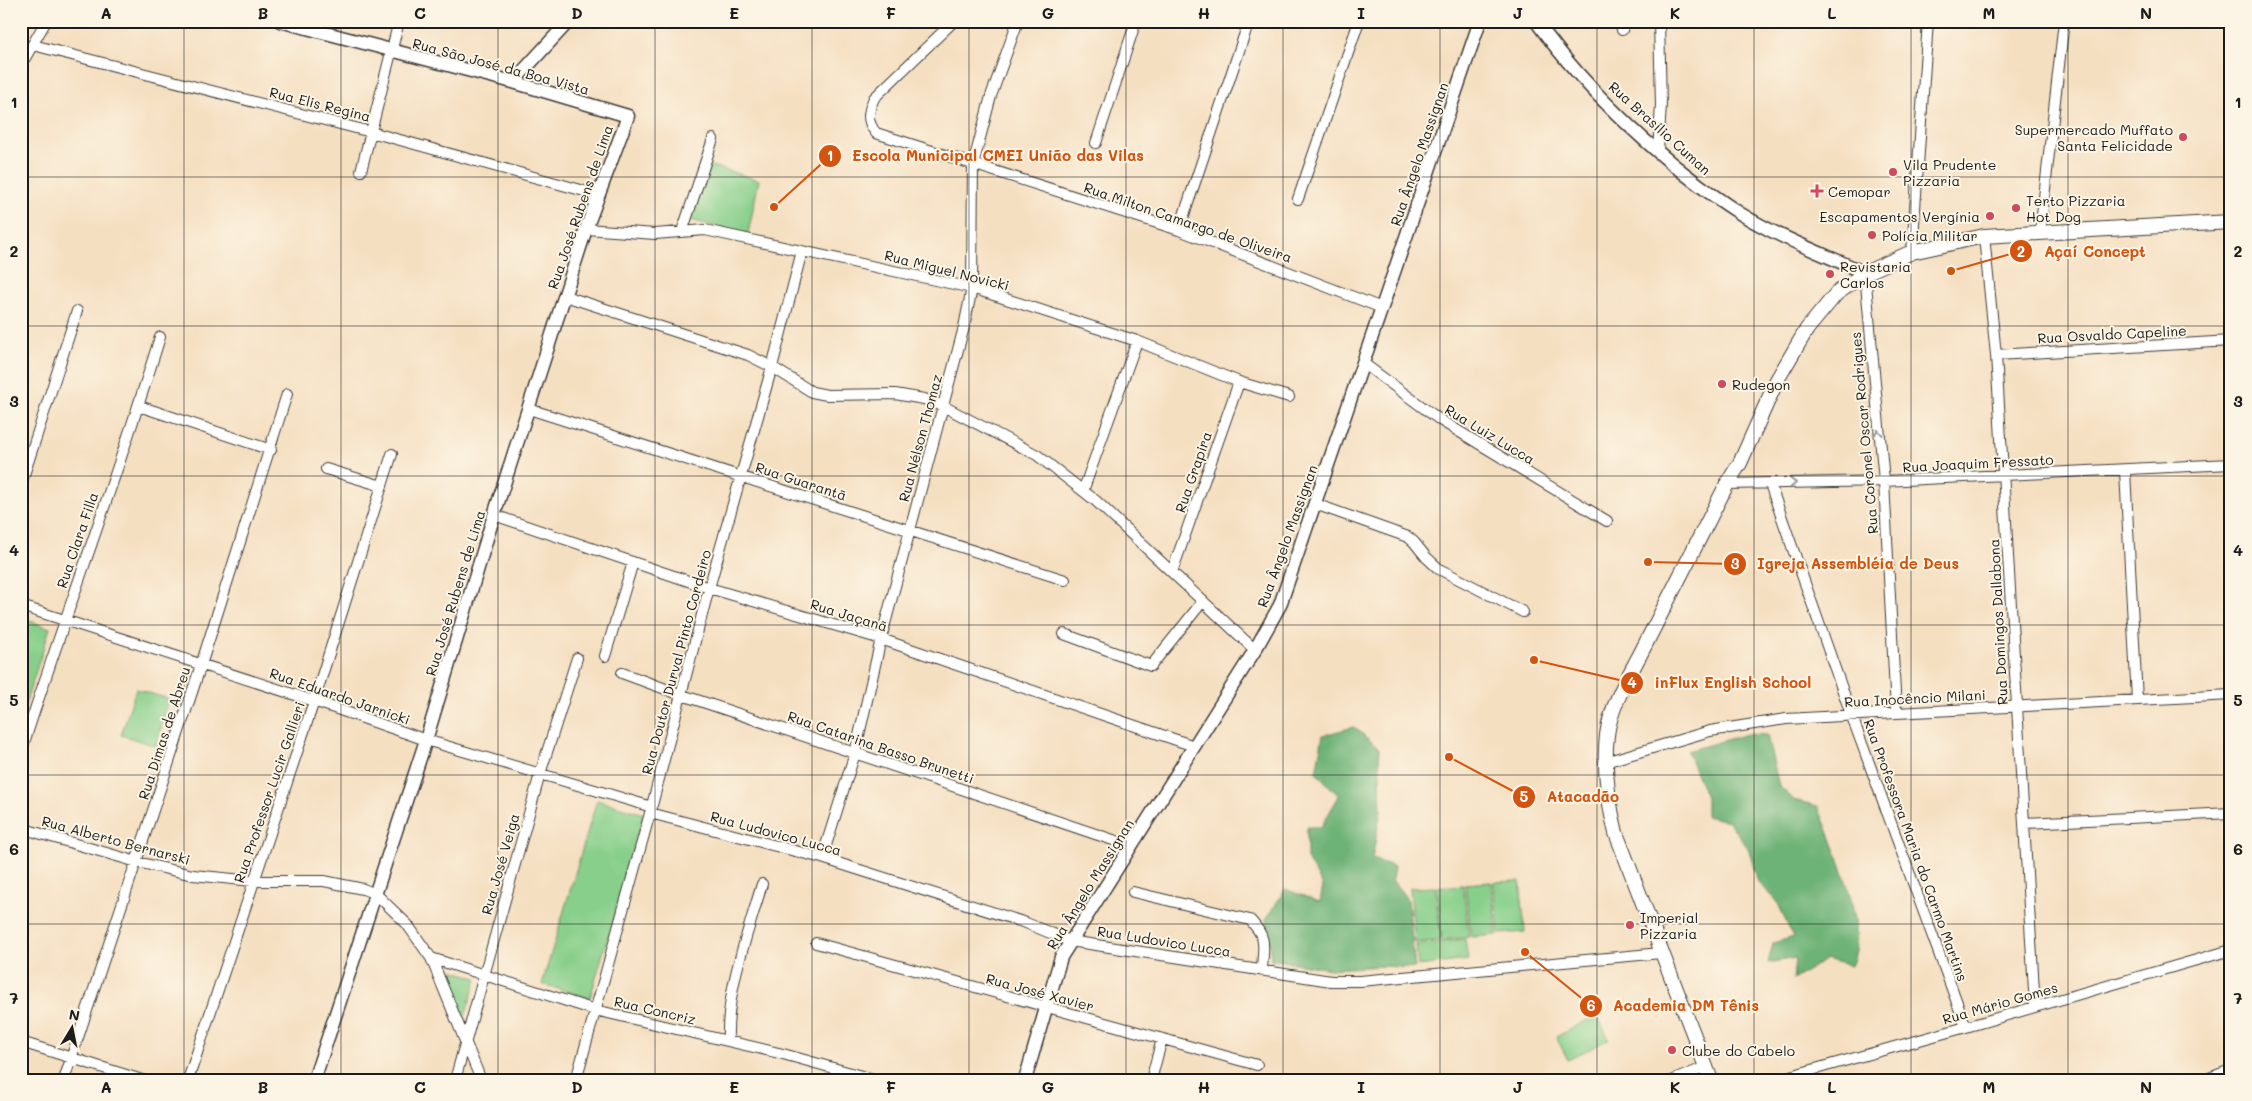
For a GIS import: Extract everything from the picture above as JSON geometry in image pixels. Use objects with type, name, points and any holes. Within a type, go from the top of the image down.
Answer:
[{"type":"main road","points":[[1708,1073],[1616,833],[1608,802],[1605,762],[1607,734],[1613,712],[1727,484],[1740,463],[1777,380],[1807,329],[1836,294],[1865,273],[1912,252],[1984,236],[2231,222]]},
{"type":"street","points":[[25,58],[46,21]]},
{"type":"street","name":"Rua São José da Boa Vista","points":[[280,21],[514,82],[628,116]]},
{"type":"street","points":[[361,171],[399,21]]},
{"type":"street","points":[[514,82],[569,21]]},
{"type":"street","name":"Rua Milton Camargo de Oliveira","points":[[954,21],[874,98],[868,112],[869,124],[876,133],[1179,230],[1382,308]]},
{"type":"street","name":"Rua Nélson Thomaz","points":[[822,858],[855,753],[881,639],[964,327],[972,288],[973,165],[991,96],[1018,21]]},
{"type":"street","points":[[1096,143],[1136,21]]},
{"type":"street","points":[[1179,230],[1249,21]]},
{"type":"street","points":[[1298,200],[1359,21]]},
{"type":"street","name":"Rua Ângelo Massignan","points":[[1025,1080],[1058,964],[1070,940],[1256,650],[1280,604],[1480,21]]},
{"type":"street","name":"Rua Brasílio Cuman","points":[[1536,21],[1590,85],[1658,150],[1694,180],[1742,214],[1865,273]]},
{"type":"street","points":[[1658,150],[1661,105],[1660,21]]},
{"type":"street","points":[[1912,252],[1928,21]]},
{"type":"street","points":[[2040,233],[2064,21]]},
{"type":"street","name":"Rua Elis Regina","points":[[33,45],[371,132],[599,195]]},
{"type":"street","name":"Rua José Rubens de Lima","points":[[314,1080],[426,740],[494,515],[586,229],[628,116]]},
{"type":"street","points":[[682,232],[713,139]]},
{"type":"street","name":"Rua Miguel Novicki","points":[[586,229],[655,234],[705,230],[972,288],[1136,341],[1240,382],[1289,397]]},
{"type":"street","name":"Rua Domingos Dallabona","points":[[1984,236],[1996,355],[2035,1007]]},
{"type":"street","name":"Rua Doutor Durval Pinto Cordeiro","points":[[576,1080],[651,810],[709,588],[772,367],[802,251]]},
{"type":"street","name":"Rua Coronel Oscar Rodrigues","points":[[1865,273],[1884,481],[1896,712]]},
{"type":"street","points":[[565,296],[748,355],[772,367],[812,392],[827,395],[896,394],[924,399],[943,406],[1037,455],[1083,491],[1256,650]]},
{"type":"street","points":[[21,484],[77,311]]},
{"type":"street","name":"Rua Clara Filla","points":[[21,752],[64,621],[139,406],[160,337]]},
{"type":"street","points":[[1083,491],[1136,341]]},
{"type":"street","name":"Rua Osvaldo Capeline","points":[[1996,355],[2231,341]]},
{"type":"street","name":"Rua Luiz Lucca","points":[[1364,363],[1440,420],[1607,521]]},
{"type":"street","name":"Rua Grapira","points":[[1172,572],[1240,382]]},
{"type":"street","name":"Rua Dimas de Abreu","points":[[64,1080],[201,666],[287,394]]},
{"type":"street","points":[[139,406],[270,450]]},
{"type":"street","name":"Rua Guarantã","points":[[529,408],[1065,580]]},
{"type":"street","name":"Rua Professor Lucir Gallieri","points":[[188,1080],[314,701],[392,454]]},
{"type":"street","name":"Rua Joaquim Fressato","points":[[1727,484],[1884,481],[2125,471],[2231,464]]},
{"type":"street","points":[[326,469],[382,486]]},
{"type":"street","points":[[2125,471],[2137,700]]},
{"type":"street","name":"Rua Professora Maria do Carmo Martins","points":[[1770,484],[1966,1027]]},
{"type":"street","points":[[1315,504],[1385,531],[1408,537],[1439,570],[1522,612]]},
{"type":"street","name":"Rua Jaçanã","points":[[494,515],[709,588],[881,639],[1194,746]]},
{"type":"street","points":[[605,656],[633,562]]},
{"type":"street","points":[[1064,634],[1151,666],[1202,601]]},
{"type":"street","name":"Rua Eduardo Jarnicki","points":[[21,606],[201,666],[314,701],[426,740],[651,810]]},
{"type":"street","name":"Rua José Veiga","points":[[455,1080],[540,774],[577,658]]},
{"type":"street","name":"Rua Catarina Basso Brunetti","points":[[622,672],[682,695],[1131,846]]},
{"type":"street","name":"Rua Inocêncio Milani","points":[[1605,762],[1710,731],[1786,719],[1852,714],[2231,696]]},
{"type":"street","name":"Rua Ludovico Lucca","points":[[651,810],[822,858],[1026,923],[1070,940],[1331,981],[1360,981],[1661,953]]},
{"type":"street","points":[[2024,823],[2231,813]]},
{"type":"street","name":"Rua Alberto Bernarski","points":[[21,828],[137,862],[193,875],[253,881],[324,881],[376,894]]},
{"type":"street","points":[[728,1041],[727,1023],[733,990],[762,884]]},
{"type":"street","points":[[1133,892],[1250,920],[1261,932],[1264,941],[1262,970]]},
{"type":"street","points":[[376,894],[407,924],[430,958],[481,1080]]},
{"type":"street","name":"Rua José Xavier","points":[[816,943],[1257,1065]]},
{"type":"street","name":"Rua Mário Gomes","points":[[1776,1080],[2231,950]]},
{"type":"street","name":"Rua Concriz","points":[[430,958],[596,1010],[728,1041],[876,1080]]},
{"type":"street","points":[[1151,1080],[1162,1039]]},
{"type":"street","points":[[21,1042],[142,1080]]},
{"type":"street","points":[[2204,1080],[2231,1070]]},
{"type":"street","points":[[1674,1080],[1708,1073]]},
{"type":"green space","points":[[708,165],[759,180],[748,234],[690,220]]},
{"type":"green space","points":[[21,618],[50,628],[21,717]]},
{"type":"green space","points":[[136,689],[169,699],[156,746],[121,735]]},
{"type":"green space","points":[[1354,727],[1379,748],[1381,811],[1372,859],[1394,866],[1392,880],[1408,900],[1415,968],[1383,966],[1330,969],[1271,959],[1266,920],[1285,889],[1320,902],[1323,886],[1307,859],[1307,827],[1321,827],[1339,796],[1316,772],[1323,735]]},
{"type":"green space","points":[[1747,734],[1767,735],[1779,786],[1794,800],[1818,806],[1848,886],[1853,909],[1856,950],[1851,966],[1826,959],[1793,980],[1795,958],[1768,963],[1773,943],[1793,937],[1777,901],[1758,882],[1748,848],[1728,821],[1706,816],[1706,797],[1687,751]]},
{"type":"green space","points":[[597,800],[644,814],[590,998],[542,984]]},
{"type":"green space","points":[[1520,881],[1525,932],[1499,934],[1493,882]]},
{"type":"green space","points":[[1491,882],[1497,935],[1471,937],[1465,884]]},
{"type":"green space","points":[[1463,885],[1469,937],[1442,940],[1437,887]]},
{"type":"green space","points":[[1435,887],[1441,940],[1415,943],[1410,888]]},
{"type":"green space","points":[[1465,939],[1468,960],[1418,966],[1416,945]]},
{"type":"green space","points":[[442,967],[477,978],[463,1023]]},
{"type":"green space","points":[[1597,1015],[1609,1039],[1568,1060],[1556,1037]]},
{"type":"place","name":"Supermercado Muffato Santa Felicidade","points":[[2183,137]]},
{"type":"place","name":"Vila Prudente Pizzaria","points":[[1893,172]]},
{"type":"place","name":"Cemopar","points":[[1817,191]]},
{"type":"place","name":"Escola Municipal CMEI União das Vilas","points":[[774,207]]},
{"type":"place","name":"Terto Pizzaria Hot Dog","points":[[2016,208]]},
{"type":"place","name":"Escapamentos Vergínia","points":[[1990,216]]},
{"type":"place","name":"Polícia Militar","points":[[1872,235]]},
{"type":"place","name":"Açaí Concept","points":[[1951,271]]},
{"type":"place","name":"Revistaria Carlos","points":[[1830,274]]},
{"type":"place","name":"Rudegon","points":[[1722,384]]},
{"type":"place","name":"Igreja Assembléia de Deus","points":[[1648,562]]},
{"type":"place","name":"inFlux English School","points":[[1534,660]]},
{"type":"place","name":"Atacadão","points":[[1449,757]]},
{"type":"place","name":"Imperial Pizzaria","points":[[1630,925]]},
{"type":"place","name":"Academia DM Tênis","points":[[1525,952]]},
{"type":"place","name":"Clube do Cabelo","points":[[1672,1050]]}]
